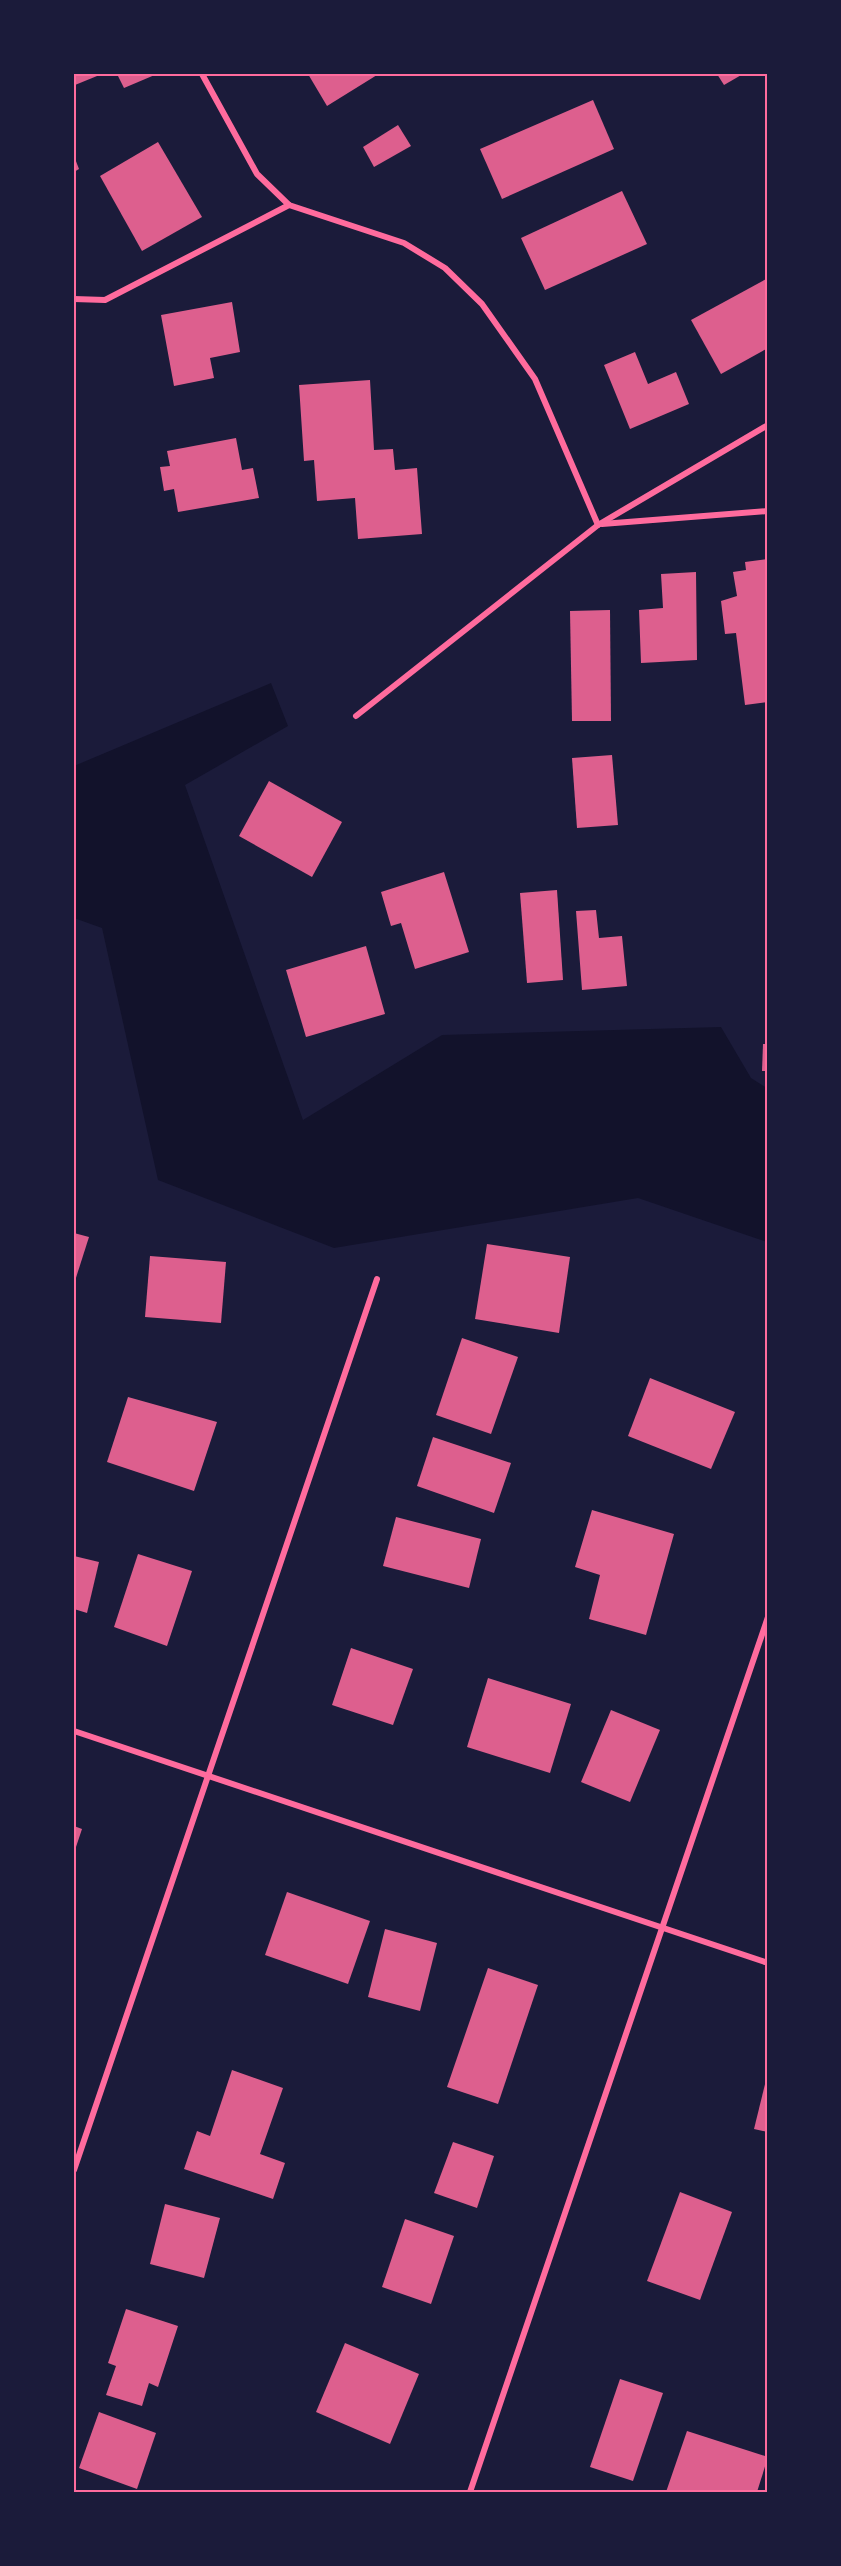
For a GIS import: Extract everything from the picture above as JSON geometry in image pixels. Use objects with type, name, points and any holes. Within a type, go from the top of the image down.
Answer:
[{"type":"street","points":[[202,74],[256,174],[289,205],[404,243],[445,268],[482,304],[536,379],[598,525]]},
{"type":"street","points":[[74,300],[105,300],[289,205]]},
{"type":"street","points":[[356,716],[598,525],[768,425]]},
{"type":"street","points":[[598,525],[768,511]]},
{"type":"street","points":[[74,2170],[377,1279]]},
{"type":"street","points":[[470,2493],[768,1617]]},
{"type":"street","points":[[74,1731],[768,1963]]},
{"type":"shaded area","points":[[271,683],[288,726],[185,785],[303,1120],[442,1035],[721,1027],[751,1078],[767,1088],[767,1242],[638,1198],[334,1248],[158,1180],[102,928],[74,918],[74,766]]},
{"type":"building","points":[[74,74],[102,74],[75,85]]},
{"type":"building","points":[[117,74],[157,74],[124,88]]},
{"type":"building","points":[[308,74],[376,74],[377,75],[327,106]]},
{"type":"building","points":[[717,74],[743,74],[724,85]]},
{"type":"building","points":[[593,100],[614,149],[502,199],[480,149]]},
{"type":"building","points":[[398,125],[411,146],[374,167],[363,147]]},
{"type":"building","points":[[158,142],[202,217],[142,251],[100,176]]},
{"type":"building","points":[[74,156],[79,169],[74,172]]},
{"type":"building","points":[[622,191],[647,244],[545,290],[521,238]]},
{"type":"building","points":[[768,278],[768,348],[721,374],[691,320]]},
{"type":"building","points":[[232,302],[240,352],[210,358],[214,378],[174,386],[161,315]]},
{"type":"building","points":[[635,352],[648,384],[676,372],[689,404],[630,429],[604,365]]},
{"type":"building","points":[[370,380],[374,450],[393,449],[395,470],[417,468],[422,534],[358,539],[355,498],[317,501],[314,460],[304,461],[299,385]]},
{"type":"building","points":[[236,438],[242,470],[253,468],[259,498],[178,512],[174,489],[164,491],[160,467],[170,466],[167,451]]},
{"type":"building","points":[[768,559],[768,702],[745,705],[736,633],[725,634],[721,601],[737,596],[733,572],[746,570],[745,562]]},
{"type":"building","points":[[696,572],[697,660],[641,663],[639,610],[663,608],[661,574]]},
{"type":"building","points":[[610,610],[611,721],[572,721],[570,611]]},
{"type":"building","points":[[612,755],[618,825],[577,828],[572,758]]},
{"type":"building","points":[[269,781],[342,822],[312,877],[239,836]]},
{"type":"building","points":[[444,872],[469,952],[415,969],[401,923],[391,926],[381,892]]},
{"type":"building","points":[[557,890],[563,980],[527,983],[520,893]]},
{"type":"building","points":[[596,910],[599,938],[622,936],[627,986],[582,990],[576,911]]},
{"type":"building","points":[[366,946],[385,1014],[306,1037],[286,970]]},
{"type":"building","points":[[763,1044],[768,1044],[768,1071],[762,1071]]},
{"type":"building","points":[[74,1233],[89,1237],[74,1284]]},
{"type":"building","points":[[487,1244],[570,1257],[559,1333],[475,1319]]},
{"type":"building","points":[[150,1256],[226,1262],[221,1323],[145,1317]]},
{"type":"building","points":[[462,1338],[518,1357],[491,1434],[436,1415]]},
{"type":"building","points":[[650,1378],[735,1412],[711,1469],[628,1436]]},
{"type":"building","points":[[128,1397],[217,1422],[194,1491],[107,1462]]},
{"type":"building","points":[[433,1437],[511,1463],[494,1513],[417,1486]]},
{"type":"building","points":[[592,1510],[674,1534],[646,1635],[589,1619],[600,1575],[575,1567]]},
{"type":"building","points":[[396,1517],[481,1539],[469,1588],[383,1566]]},
{"type":"building","points":[[138,1554],[192,1571],[167,1646],[114,1627]]},
{"type":"building","points":[[74,1556],[99,1562],[87,1613],[74,1609]]},
{"type":"building","points":[[351,1648],[413,1669],[393,1725],[332,1705]]},
{"type":"building","points":[[488,1678],[571,1704],[550,1773],[467,1747]]},
{"type":"building","points":[[611,1710],[660,1730],[630,1802],[581,1782]]},
{"type":"building","points":[[74,1826],[82,1829],[74,1853]]},
{"type":"building","points":[[287,1892],[370,1921],[348,1984],[265,1955]]},
{"type":"building","points":[[385,1929],[437,1943],[420,2011],[368,1997]]},
{"type":"building","points":[[488,1968],[538,1985],[498,2104],[447,2087]]},
{"type":"building","points":[[232,2070],[283,2088],[260,2154],[285,2163],[273,2199],[184,2169],[197,2131],[210,2136]]},
{"type":"building","points":[[768,2076],[768,2132],[754,2129]]},
{"type":"building","points":[[453,2142],[494,2156],[477,2208],[434,2193]]},
{"type":"building","points":[[680,2192],[732,2212],[700,2300],[647,2281]]},
{"type":"building","points":[[165,2204],[220,2218],[204,2278],[150,2264]]},
{"type":"building","points":[[405,2219],[454,2236],[431,2304],[382,2287]]},
{"type":"building","points":[[126,2309],[178,2326],[158,2387],[149,2383],[142,2406],[106,2395],[116,2366],[108,2363]]},
{"type":"building","points":[[345,2343],[419,2374],[390,2444],[316,2412]]},
{"type":"building","points":[[620,2379],[663,2393],[633,2481],[590,2467]]},
{"type":"building","points":[[99,2412],[156,2433],[137,2489],[79,2468]]},
{"type":"building","points":[[687,2431],[768,2457],[757,2492],[666,2492]]}]
